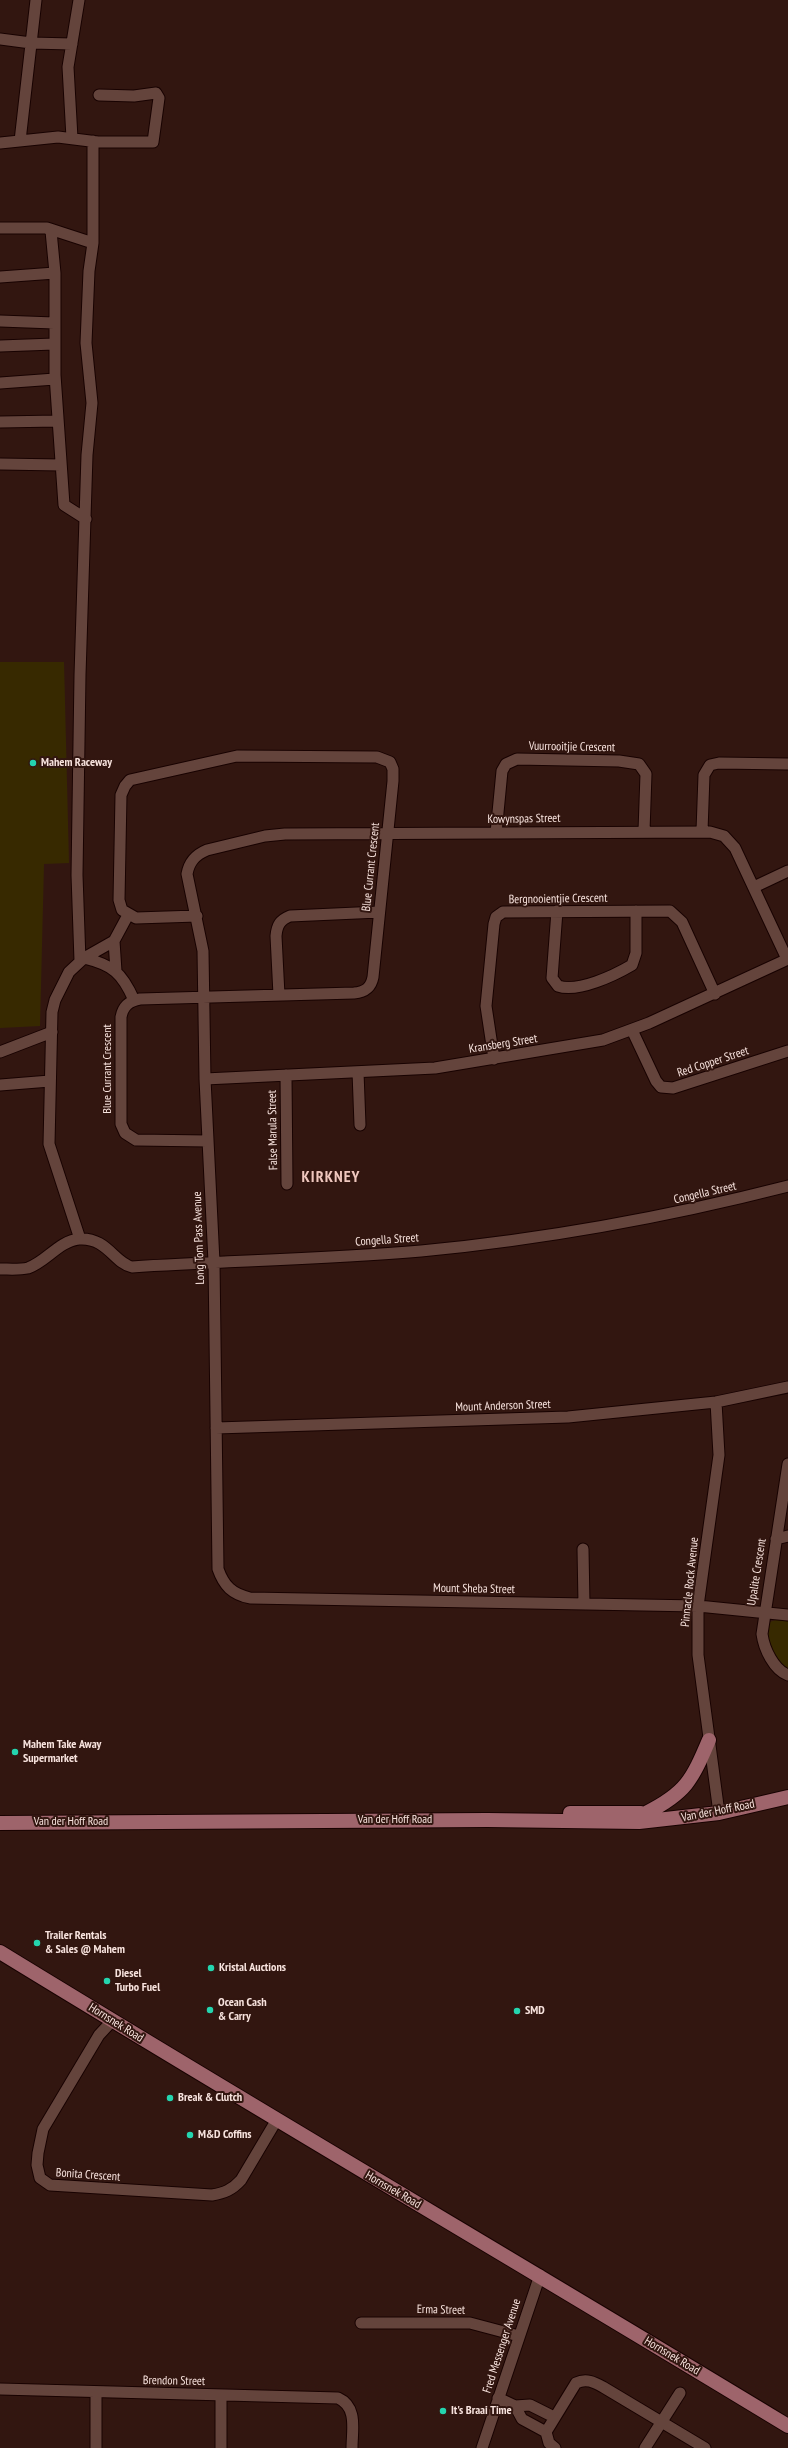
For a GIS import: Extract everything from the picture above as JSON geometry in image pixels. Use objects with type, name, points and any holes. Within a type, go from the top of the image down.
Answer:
[{"type":"main road","points":[[646,1812],[668,1801],[686,1785],[698,1767],[709,1740]]},
{"type":"main road","name":"Van der Hoff Road","points":[[0,1815],[646,1812],[719,1809],[788,1790]]},
{"type":"main road","name":"Van der Hoff Road","points":[[0,1823],[479,1820],[639,1822],[788,1797]]},
{"type":"main road","name":"Hornsnek Road","points":[[2,1957],[112,2021],[276,2121],[540,2275],[788,2426]]},
{"type":"street","points":[[20,141],[36,0]]},
{"type":"street","points":[[72,138],[68,67],[78,0]]},
{"type":"street","points":[[0,39],[31,43],[72,44]]},
{"type":"street","points":[[0,143],[58,137],[93,141],[153,142],[160,98],[156,93],[134,96],[99,95]]},
{"type":"street","points":[[82,960],[77,875],[80,675],[87,455],[92,404],[86,343],[89,271],[93,243],[93,141]]},
{"type":"street","points":[[0,228],[47,228],[93,243]]},
{"type":"street","points":[[47,228],[51,231],[55,273],[55,379],[64,505],[86,519]]},
{"type":"street","points":[[0,277],[55,273]]},
{"type":"street","points":[[0,321],[54,322]]},
{"type":"street","points":[[0,346],[54,344]]},
{"type":"street","points":[[0,383],[55,379]]},
{"type":"street","points":[[0,422],[57,421]]},
{"type":"street","points":[[0,464],[61,465]]},
{"type":"street","name":"Blue Currant Crescent","points":[[128,915],[122,910],[119,900],[121,795],[125,786],[135,778],[245,755],[383,758],[390,762],[393,769],[388,833],[373,977],[366,990],[354,993],[134,1000],[124,1008],[121,1017],[123,1130],[136,1140],[208,1141]]},
{"type":"street","name":"Vuurrooitjie Crescent","points":[[496,833],[502,771],[506,764],[517,759],[620,761],[639,764],[646,774],[644,831]]},
{"type":"street","points":[[702,831],[704,775],[710,765],[719,763],[788,764]]},
{"type":"street","name":"Kowynspas Street","points":[[190,862],[199,854],[207,850],[265,836],[388,833],[644,831],[702,831],[717,833],[728,839],[735,848],[787,959]]},
{"type":"street","name":"Long Tom Pass Avenue","points":[[190,862],[187,879],[197,916],[203,951],[205,1079],[214,1262],[218,1569],[223,1584],[232,1592],[250,1598]]},
{"type":"street","points":[[754,887],[788,871]]},
{"type":"street","name":"Bergnooientjie Crescent","points":[[494,1059],[486,999],[496,917],[507,911],[670,911],[677,915],[682,922],[714,994]]},
{"type":"street","points":[[557,911],[552,978],[558,986],[570,988],[600,981],[632,965],[636,953],[636,911]]},
{"type":"street","points":[[279,995],[276,936],[277,928],[284,919],[290,916],[379,912]]},
{"type":"street","points":[[0,1269],[29,1267],[67,1243],[80,1239],[49,1144],[52,1032],[55,1000],[69,972],[82,960],[114,941],[128,915],[139,918],[197,916]]},
{"type":"street","points":[[114,941],[116,971]]},
{"type":"street","name":"Kransberg Street","points":[[205,1079],[435,1068],[603,1040],[632,1030],[714,994],[787,959]]},
{"type":"street","points":[[82,960],[99,962],[116,971],[128,986],[134,1000]]},
{"type":"street","name":"Red Copper Street","points":[[632,1030],[656,1081],[665,1088],[673,1088],[788,1051]]},
{"type":"street","points":[[0,1052],[52,1032]]},
{"type":"street","points":[[358,1072],[360,1125]]},
{"type":"street","name":"False Marula Street","points":[[286,1075],[287,1184]]},
{"type":"street","points":[[0,1085],[50,1081]]},
{"type":"street","name":"Congella Street","points":[[80,1239],[105,1246],[125,1266],[132,1267],[422,1250],[555,1235],[702,1208],[788,1186]]},
{"type":"street","name":"Mount Anderson Street","points":[[216,1428],[568,1417],[716,1402],[788,1387]]},
{"type":"street","name":"Pinnacle Rock Avenue","points":[[716,1402],[719,1455],[698,1606],[698,1655],[719,1809]]},
{"type":"street","name":"Upalite Crescent","points":[[788,1464],[764,1612],[762,1634],[765,1645],[777,1667],[788,1675]]},
{"type":"street","points":[[776,1539],[788,1536]]},
{"type":"street","points":[[583,1549],[584,1604]]},
{"type":"street","name":"Mount Sheba Street","points":[[250,1598],[698,1606],[788,1615]]},
{"type":"street","name":"Bonita Crescent","points":[[112,2021],[99,2034],[43,2129],[39,2147],[38,2169],[40,2178],[50,2185],[198,2194],[223,2193],[234,2187],[241,2180],[276,2121]]},
{"type":"street","name":"Fred Messenger Avenue","points":[[482,2448],[540,2275]]},
{"type":"street","name":"Erma Street","points":[[361,2323],[470,2323],[519,2336]]},
{"type":"street","points":[[555,2448],[549,2443],[546,2432],[576,2383],[586,2380],[603,2387],[705,2448]]},
{"type":"street","name":"Brendon Street","points":[[0,2389],[96,2393],[330,2397],[346,2402],[351,2410],[352,2448]]},
{"type":"street","points":[[96,2393],[96,2448]]},
{"type":"street","points":[[645,2448],[680,2393]]},
{"type":"street","points":[[221,2395],[221,2448]]},
{"type":"street","points":[[498,2398],[515,2406],[530,2405],[554,2417]]},
{"type":"street","points":[[515,2406],[522,2419],[546,2432]]},
{"type":"shaded area","name":"Mahem Raceway","points":[[0,662],[64,662],[69,863],[44,864],[40,1026],[0,1028]]},
{"type":"shaded area","points":[[776,1620],[788,1621],[788,1671],[778,1662],[770,1650],[768,1642],[767,1628],[769,1622]]},
{"type":"place","name":"Mahem Raceway","points":[[33,763]]},
{"type":"place","name":"Mahem Take Away Supermarket","points":[[15,1752]]},
{"type":"place","name":"Trailer Rentals & Sales @ Mahem","points":[[37,1943]]},
{"type":"place","name":"Kristal Auctions","points":[[211,1968]]},
{"type":"place","name":"Diesel Turbo Fuel","points":[[107,1981]]},
{"type":"place","name":"Ocean Cash & Carry","points":[[210,2010]]},
{"type":"place","name":"SMD","points":[[517,2011]]},
{"type":"place","name":"Break & Clutch","points":[[170,2098]]},
{"type":"place","name":"M&D Coffins","points":[[190,2135]]},
{"type":"place","name":"It's Braai Time","points":[[443,2411]]},
{"type":"district","name":"KIRKNEY","points":[[331,1177]]}]
